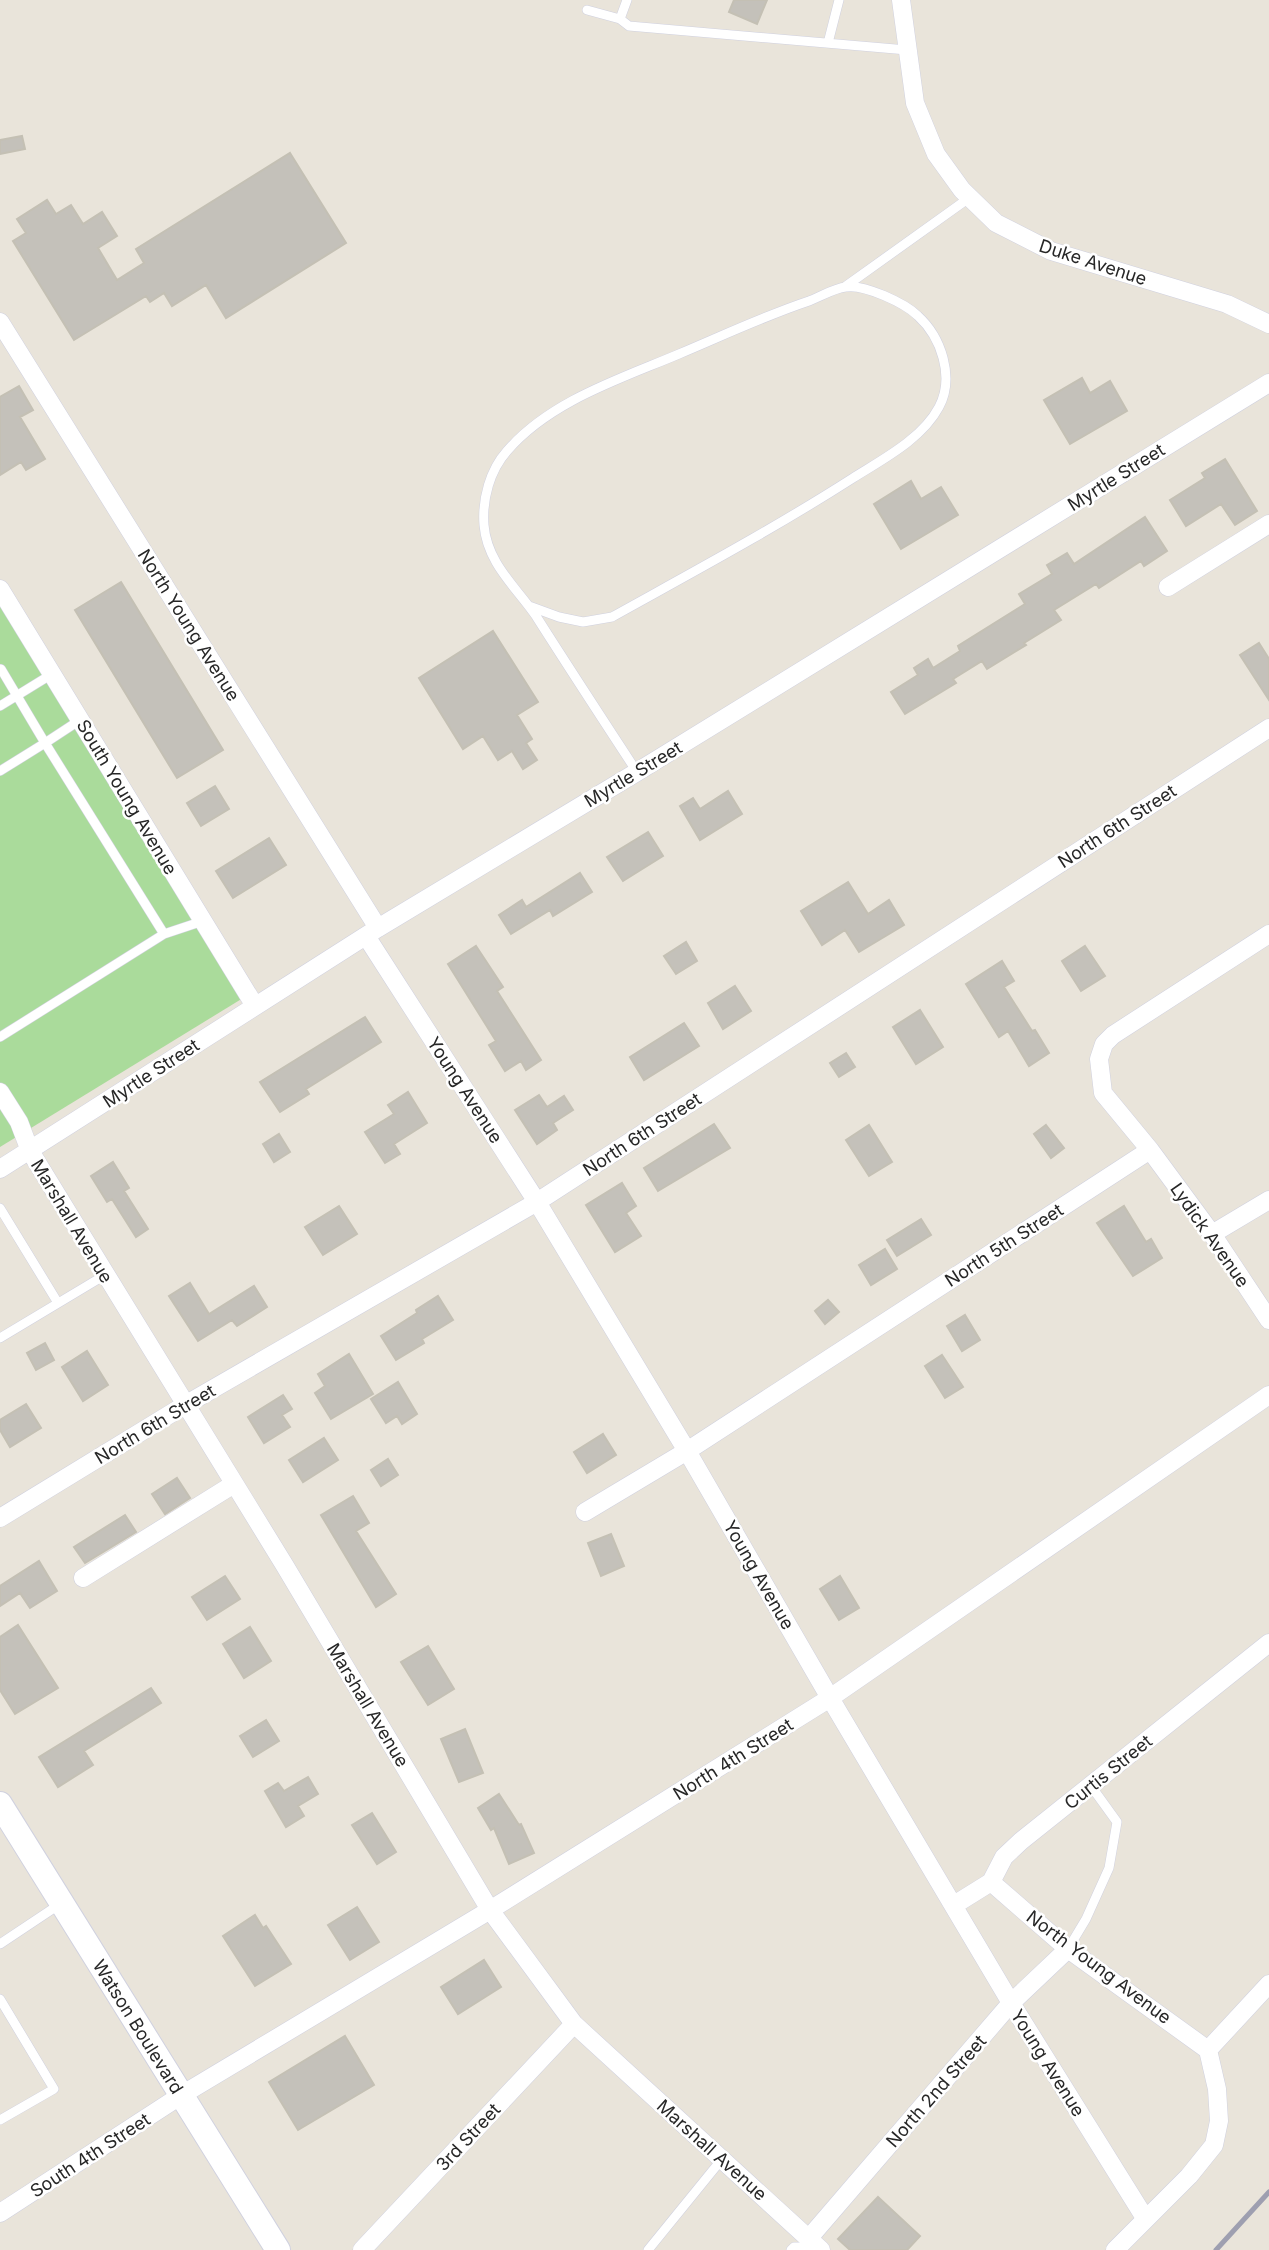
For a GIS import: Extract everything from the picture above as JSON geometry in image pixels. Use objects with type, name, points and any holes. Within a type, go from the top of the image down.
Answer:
[{"type":"main road","name":"Watson Boulevard","points":[[0,1804],[278,2250]]},
{"type":"street","name":"Duke Avenue","points":[[901,0],[915,103],[936,154],[969,198],[996,223],[1051,251],[1227,304],[1269,324]]},
{"type":"street","name":"North Young Avenue","points":[[0,322],[372,932]]},
{"type":"street","name":"Myrtle Street","points":[[0,1169],[372,932],[1269,383]]},
{"type":"street","points":[[1168,587],[1269,524]]},
{"type":"street","name":"South Young Avenue","points":[[0,589],[255,1006]]},
{"type":"street","name":"North 6th Street","points":[[0,1518],[185,1405],[537,1202],[1269,728]]},
{"type":"street","name":"Young Avenue","points":[[372,932],[687,1451],[830,1699],[1011,2003],[1145,2218]]},
{"type":"street","points":[[1150,1150],[1103,1093],[1099,1059],[1104,1044],[1113,1035],[1269,934]]},
{"type":"street","name":"Marshall Avenue","points":[[0,1092],[19,1122],[30,1151],[293,1577],[490,1910],[574,2024],[722,2159],[809,2246]]},
{"type":"street","name":"Lydick Avenue","points":[[1150,1150],[1212,1234],[1269,1320]]},
{"type":"street","name":"North 5th Street","points":[[585,1512],[687,1451],[1150,1150]]},
{"type":"street","points":[[1212,1234],[1269,1200]]},
{"type":"street","name":"North 4th Street","points":[[180,2096],[490,1910],[830,1699],[1269,1395]]},
{"type":"street","points":[[83,1578],[234,1484]]},
{"type":"street","name":"Curtis Street","points":[[954,1905],[991,1882],[1004,1857],[1021,1841],[1269,1643]]},
{"type":"street","name":"North Young Avenue","points":[[991,1882],[1068,1949],[1208,2050]]},
{"type":"street","name":"North 2nd Street","points":[[809,2246],[1011,2003],[1068,1949]]},
{"type":"street","points":[[1115,2250],[1189,2176],[1214,2145],[1219,2121],[1218,2100],[1208,2050],[1269,1984]]},
{"type":"street","name":"3rd Street","points":[[362,2250],[574,2024]]},
{"type":"street","name":"South 4th Street","points":[[0,2213],[180,2096]]},
{"type":"lane","points":[[620,19],[626,0]]},
{"type":"lane","points":[[828,43],[839,0]]},
{"type":"lane","points":[[587,10],[620,19],[629,26],[907,50]]},
{"type":"lane","points":[[637,772],[529,606],[503,575],[490,549],[484,525],[486,496],[492,473],[505,452],[537,424],[568,404],[767,316],[846,286],[969,198]]},
{"type":"lane","points":[[529,606],[583,622],[612,617],[803,510],[899,449],[929,422],[940,406],[946,388],[945,366],[934,335],[917,315],[895,299],[846,286]]},
{"type":"lane","points":[[1,669],[164,934]]},
{"type":"lane","points":[[0,706],[52,674]]},
{"type":"lane","points":[[0,771],[80,720]]},
{"type":"lane","points":[[0,1037],[164,934],[203,921]]},
{"type":"lane","points":[[0,1208],[4,1224],[58,1303]]},
{"type":"lane","points":[[0,1338],[105,1275]]},
{"type":"lane","points":[[1068,1949],[1086,1919],[1109,1868],[1117,1822],[1091,1786]]},
{"type":"lane","points":[[0,1944],[61,1903]]},
{"type":"lane","points":[[0,1999],[54,2089],[0,2120]]},
{"type":"lane","points":[[648,2250],[722,2159]]},
{"type":"lane","points":[[791,2250],[794,2247],[809,2246]]},
{"type":"green space","points":[[0,596],[248,995],[0,1147]]},
{"type":"building","points":[[734,0],[767,0],[757,24],[729,12]]},
{"type":"building","points":[[22,136],[25,149],[0,154],[0,140]]},
{"type":"building","points":[[290,153],[346,243],[226,318],[206,285],[172,306],[164,293],[150,302],[146,296],[74,340],[13,241],[26,233],[17,219],[47,200],[56,214],[71,205],[83,224],[102,212],[117,236],[98,248],[117,280],[144,263],[136,249]]},
{"type":"building","points":[[1082,378],[1090,393],[1110,381],[1127,411],[1070,444],[1044,400]]},
{"type":"building","points":[[19,386],[33,410],[20,417],[45,459],[26,470],[21,462],[0,475],[0,397]]},
{"type":"building","points":[[1225,459],[1257,511],[1235,525],[1221,504],[1186,526],[1170,500],[1205,478],[1202,473]]},
{"type":"building","points":[[911,481],[921,499],[941,487],[958,515],[901,549],[874,504]]},
{"type":"building","points":[[1145,517],[1167,551],[1144,566],[1141,561],[1099,588],[1096,584],[1054,610],[1061,620],[1024,643],[1026,645],[987,669],[982,661],[953,679],[956,683],[905,714],[891,692],[918,675],[914,668],[928,659],[933,668],[960,651],[958,646],[1025,604],[1019,594],[1052,574],[1047,565],[1067,553],[1074,564]]},
{"type":"building","points":[[121,582],[223,750],[177,778],[75,610]]},
{"type":"building","points":[[493,631],[538,702],[517,715],[532,739],[526,743],[537,760],[523,769],[512,751],[498,760],[483,736],[463,749],[419,678]]},
{"type":"building","points":[[1259,643],[1269,659],[1269,700],[1240,655]]},
{"type":"building","points":[[215,786],[229,809],[201,826],[187,803]]},
{"type":"building","points":[[728,791],[742,814],[700,840],[680,806],[693,798],[700,809]]},
{"type":"building","points":[[648,832],[663,856],[623,881],[607,857]]},
{"type":"building","points":[[269,838],[286,865],[233,898],[216,871]]},
{"type":"building","points":[[580,873],[592,892],[553,916],[550,910],[511,934],[499,915],[522,900],[526,907]]},
{"type":"building","points":[[848,882],[868,914],[889,900],[904,925],[859,952],[845,930],[822,945],[801,911]]},
{"type":"building","points":[[686,942],[697,961],[676,974],[664,956]]},
{"type":"building","points":[[476,946],[503,987],[497,991],[541,1060],[526,1070],[521,1061],[505,1071],[489,1045],[496,1041],[448,964]]},
{"type":"building","points":[[1085,946],[1105,976],[1081,991],[1062,961]]},
{"type":"building","points":[[1002,961],[1014,981],[1004,987],[1049,1053],[1029,1066],[1008,1031],[999,1037],[966,984]]},
{"type":"building","points":[[735,986],[751,1011],[723,1029],[708,1003]]},
{"type":"building","points":[[920,1010],[943,1047],[916,1064],[893,1027]]},
{"type":"building","points":[[365,1017],[381,1042],[306,1089],[309,1094],[280,1112],[260,1082]]},
{"type":"building","points":[[684,1023],[699,1046],[644,1080],[630,1057]]},
{"type":"building","points":[[846,1053],[855,1067],[839,1077],[830,1063]]},
{"type":"building","points":[[408,1092],[427,1123],[394,1144],[400,1154],[385,1163],[365,1132],[394,1114],[388,1105]]},
{"type":"building","points":[[539,1095],[547,1107],[564,1096],[573,1110],[553,1123],[557,1130],[537,1144],[515,1110]]},
{"type":"building","points":[[714,1124],[730,1148],[658,1191],[644,1168]]},
{"type":"building","points":[[869,1125],[892,1162],[869,1176],[846,1140]]},
{"type":"building","points":[[1046,1125],[1064,1148],[1051,1158],[1034,1134]]},
{"type":"building","points":[[279,1134],[290,1152],[274,1162],[263,1144]]},
{"type":"building","points":[[113,1162],[129,1188],[124,1191],[148,1229],[136,1237],[112,1199],[107,1202],[91,1176]]},
{"type":"building","points":[[622,1183],[636,1206],[626,1213],[641,1236],[615,1252],[586,1205]]},
{"type":"building","points":[[339,1206],[357,1234],[323,1255],[305,1227]]},
{"type":"building","points":[[1124,1206],[1146,1242],[1151,1239],[1162,1258],[1133,1276],[1097,1223]]},
{"type":"building","points":[[921,1219],[931,1235],[897,1256],[887,1240]]},
{"type":"building","points":[[885,1249],[897,1269],[871,1285],[859,1265]]},
{"type":"building","points":[[190,1283],[209,1314],[254,1286],[267,1307],[237,1326],[232,1320],[198,1341],[169,1296]]},
{"type":"building","points":[[438,1296],[453,1320],[422,1339],[424,1343],[396,1360],[381,1336]]},
{"type":"building","points":[[828,1300],[839,1312],[825,1324],[815,1311]]},
{"type":"building","points":[[965,1315],[980,1340],[962,1351],[947,1326]]},
{"type":"building","points":[[45,1343],[54,1360],[36,1370],[27,1353]]},
{"type":"building","points":[[87,1351],[108,1385],[83,1401],[62,1367]]},
{"type":"building","points":[[349,1354],[373,1394],[331,1419],[315,1393],[325,1386],[318,1374]]},
{"type":"building","points":[[942,1355],[963,1387],[945,1398],[925,1366]]},
{"type":"building","points":[[398,1382],[417,1414],[402,1424],[397,1416],[386,1423],[371,1399]]},
{"type":"building","points":[[283,1395],[292,1409],[282,1415],[290,1427],[264,1443],[248,1417]]},
{"type":"building","points":[[26,1404],[41,1428],[10,1447],[0,1430],[0,1420]]},
{"type":"building","points":[[603,1434],[616,1455],[587,1473],[574,1452]]},
{"type":"building","points":[[324,1438],[338,1460],[303,1482],[289,1460]]},
{"type":"building","points":[[388,1459],[398,1475],[381,1486],[371,1470]]},
{"type":"building","points":[[177,1478],[190,1498],[165,1514],[152,1494]]},
{"type":"building","points":[[353,1496],[369,1523],[356,1531],[396,1594],[376,1607],[321,1515]]},
{"type":"building","points":[[125,1515],[136,1532],[85,1563],[74,1547]]},
{"type":"building","points":[[611,1534],[624,1566],[601,1576],[588,1543]]},
{"type":"building","points":[[39,1561],[57,1591],[30,1608],[20,1593],[0,1606],[0,1586]]},
{"type":"building","points":[[225,1576],[240,1599],[207,1620],[192,1597]]},
{"type":"building","points":[[840,1576],[859,1608],[839,1620],[820,1589]]},
{"type":"building","points":[[18,1625],[58,1688],[15,1714],[0,1690],[0,1637]]},
{"type":"building","points":[[250,1627],[271,1661],[244,1678],[223,1644]]},
{"type":"building","points":[[428,1646],[454,1689],[428,1705],[401,1662]]},
{"type":"building","points":[[151,1688],[161,1703],[84,1751],[93,1765],[58,1787],[39,1757]]},
{"type":"building","points":[[266,1720],[279,1741],[253,1757],[240,1736]]},
{"type":"building","points":[[465,1729],[483,1773],[459,1782],[441,1739]]},
{"type":"building","points":[[308,1777],[318,1794],[298,1806],[304,1816],[286,1827],[265,1791],[278,1783],[284,1791]]},
{"type":"building","points":[[499,1794],[519,1825],[521,1824],[534,1853],[509,1864],[494,1828],[491,1830],[478,1808]]},
{"type":"building","points":[[372,1813],[396,1852],[377,1864],[352,1825]]},
{"type":"building","points":[[357,1907],[379,1942],[350,1960],[328,1925]]},
{"type":"building","points":[[255,1915],[263,1928],[266,1926],[291,1964],[255,1986],[223,1936]]},
{"type":"building","points":[[484,1960],[501,1987],[458,2014],[441,1987]]},
{"type":"building","points":[[345,2036],[374,2085],[298,2130],[269,2082]]},
{"type":"building","points":[[878,2197],[920,2236],[907,2250],[850,2250],[838,2239]]},
{"type":"railway","points":[[1216,2250],[1269,2192]]}]
